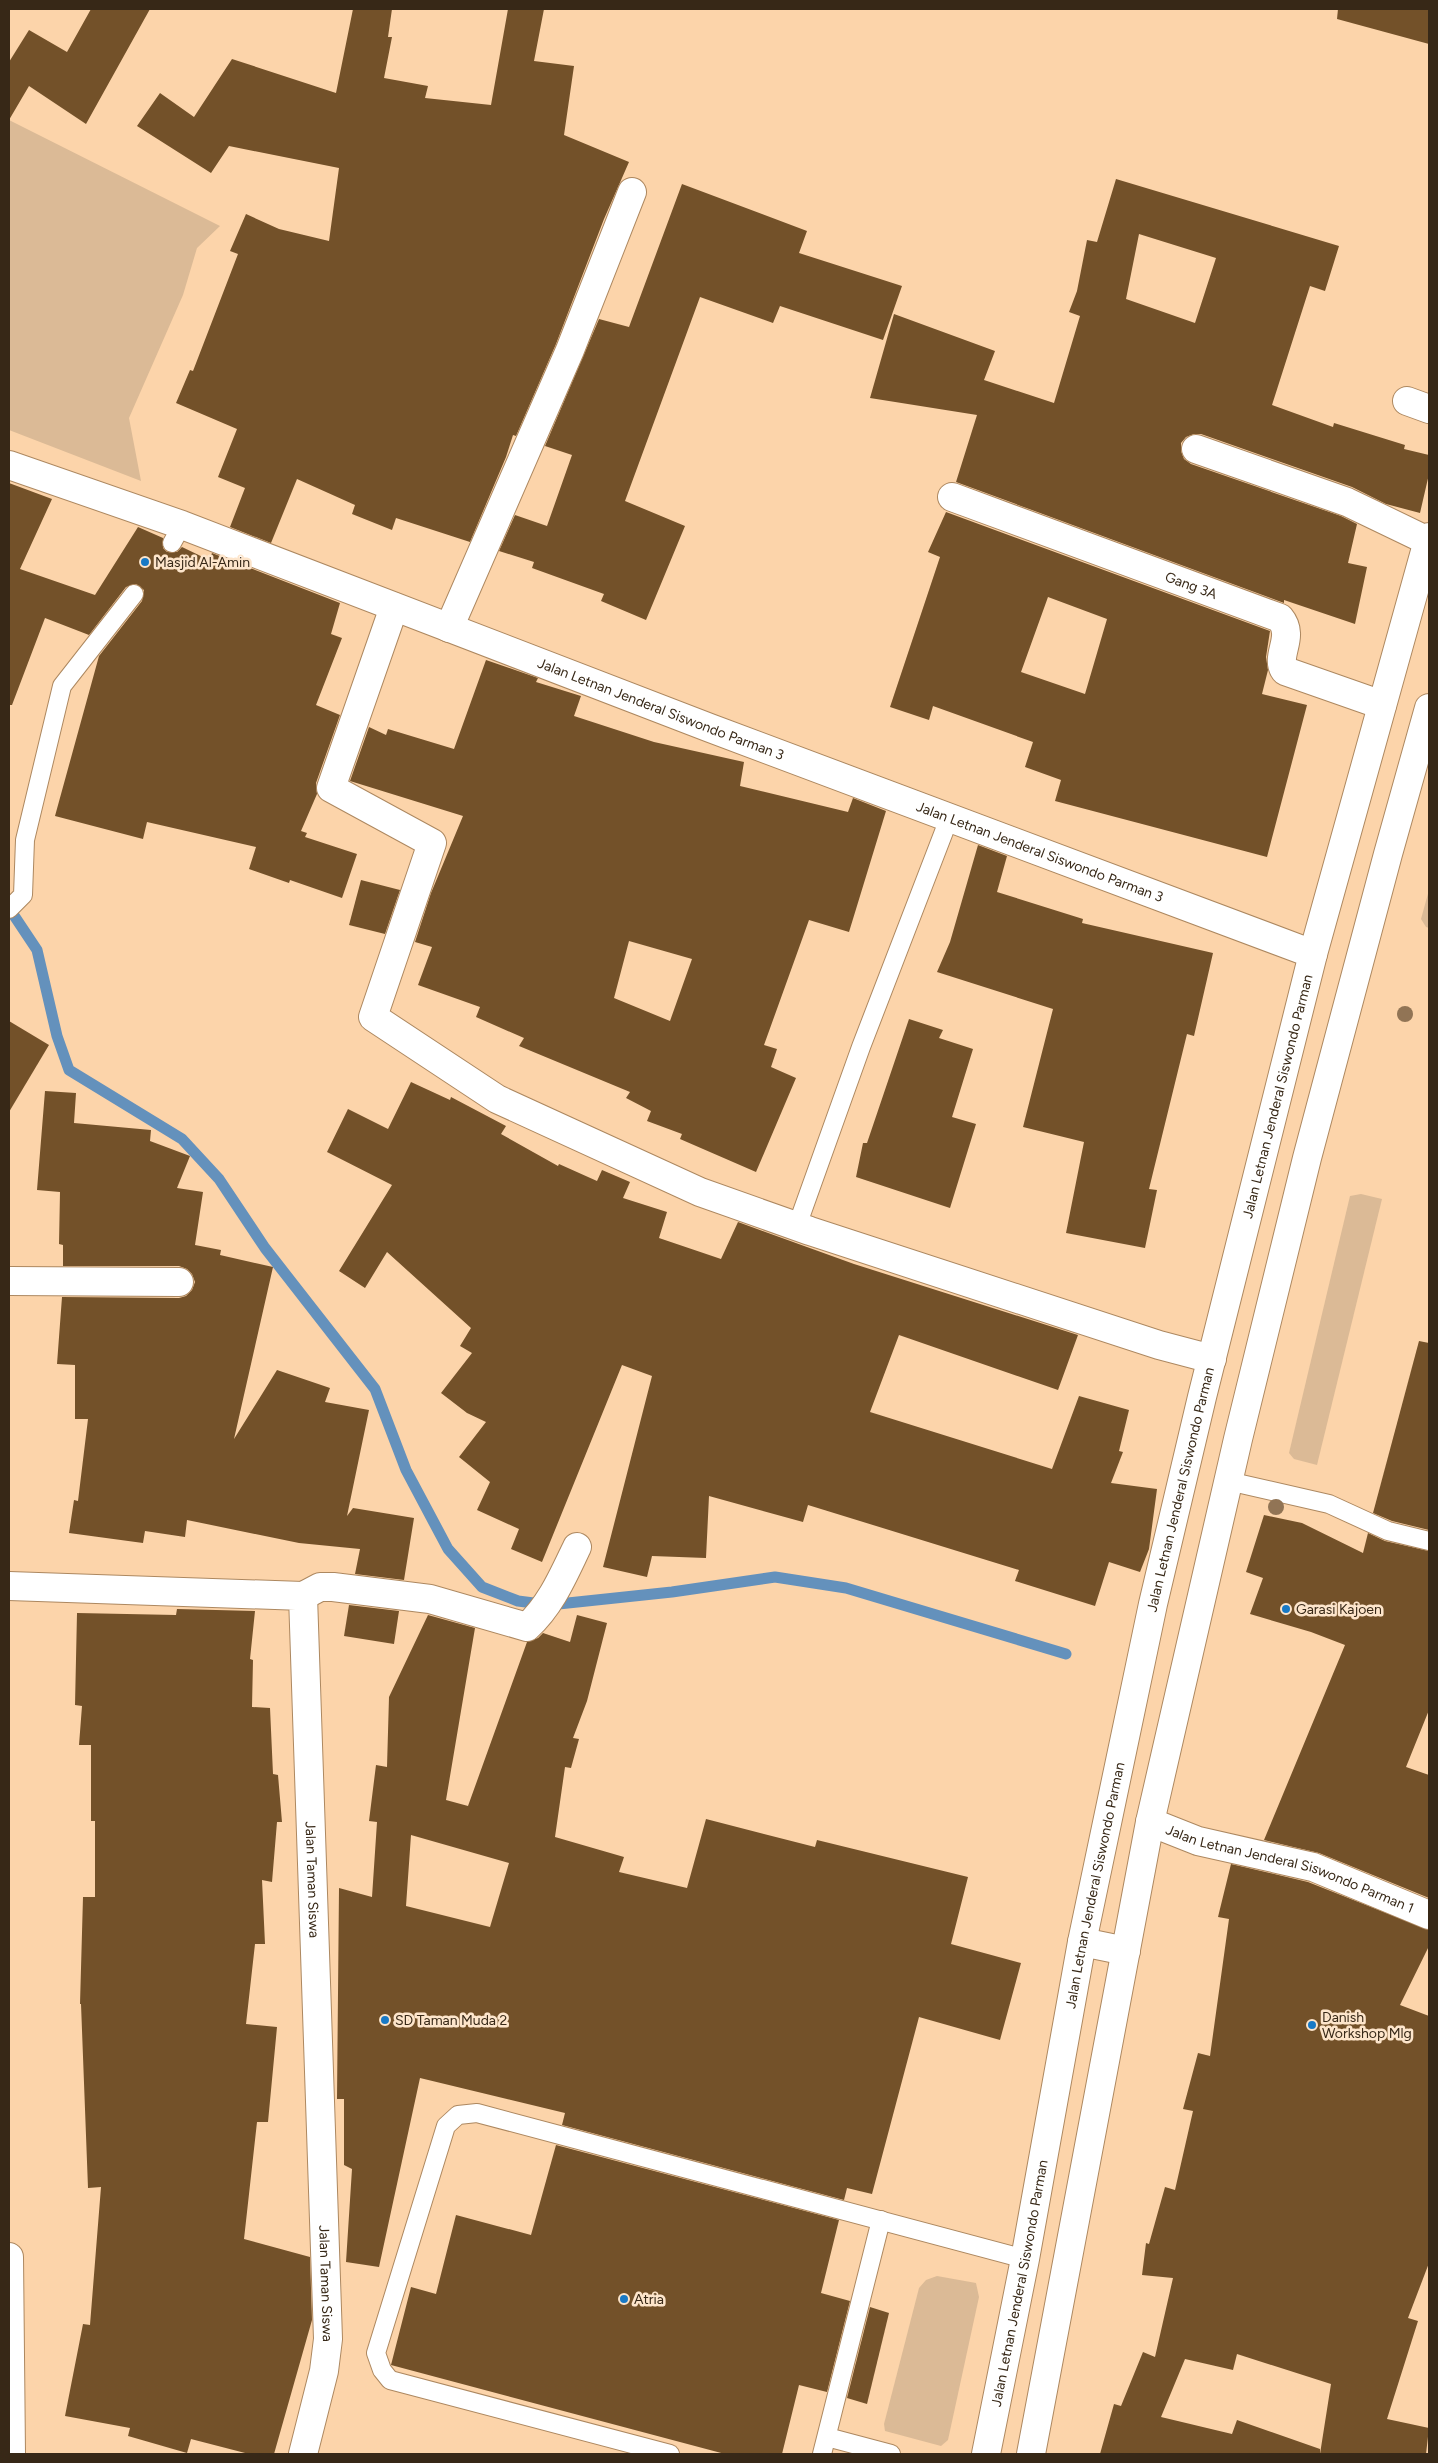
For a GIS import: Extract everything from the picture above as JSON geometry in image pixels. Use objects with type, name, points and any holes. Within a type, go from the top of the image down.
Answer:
[{"type":"street","points":[[449,628],[570,350],[632,192]]},
{"type":"street","points":[[1196,449],[1347,502],[1429,539]]},
{"type":"street","name":"Jalan Letnan Jenderal Siswondo Parman 3","points":[[9,465],[177,534],[394,607],[1314,954]]},
{"type":"street","name":"Gang 3A","points":[[952,497],[1280,618],[1286,627],[1287,640],[1282,660],[1285,671],[1382,705]]},
{"type":"street","name":"Jalan Letnan Jenderal Siswondo Parman","points":[[986,2454],[1025,2259],[1082,1942],[1153,1604],[1212,1359],[1314,954],[1429,539]]},
{"type":"street","points":[[394,607],[331,788],[432,843],[373,1017],[497,1099],[700,1192],[797,1226],[1159,1345],[1212,1359]]},
{"type":"street","points":[[1031,2454],[1150,1822],[1228,1481],[1314,1131],[1422,762],[1429,708]]},
{"type":"street","points":[[9,1281],[179,1282]]},
{"type":"street","points":[[9,1586],[304,1596],[320,1587],[333,1586],[430,1599],[527,1627],[539,1616],[557,1588],[577,1547]]},
{"type":"street","name":"Jalan Taman Siswa","points":[[303,2454],[324,2370],[328,2338],[304,1596]]},
{"type":"street","name":"Jalan Letnan Jenderal Siswondo Parman 1","points":[[1150,1822],[1198,1841],[1314,1867],[1429,1915]]},
{"type":"street","points":[[1082,1942],[1126,1952]]},
{"type":"street","points":[[1030,2229],[1071,2237]]},
{"type":"street","points":[[9,2257],[11,2453]]},
{"type":"lane","points":[[9,909],[23,895],[25,840],[62,686],[134,594]]},
{"type":"lane","points":[[797,1226],[861,1047],[950,816]]},
{"type":"lane","points":[[1228,1481],[1329,1504],[1388,1531],[1429,1542]]},
{"type":"lane","points":[[670,2454],[390,2380],[382,2370],[376,2353],[446,2126],[458,2115],[476,2113],[1025,2259]]},
{"type":"lane","points":[[822,2454],[856,2313],[881,2220]]},
{"type":"lane","points":[[827,2437],[891,2454]]},
{"type":"shaded area","points":[[9,120],[220,226],[197,248],[183,295],[129,418],[141,481],[9,430]]},
{"type":"shaded area","points":[[1429,890],[1429,928],[1426,927],[1421,919]]},
{"type":"shaded area","points":[[1361,1194],[1382,1199],[1317,1465],[1294,1459],[1289,1453],[1350,1196]]},
{"type":"shaded area","points":[[937,2276],[976,2283],[979,2297],[948,2440],[941,2446],[885,2431],[884,2424],[919,2288],[926,2280]]},
{"type":"building","points":[[91,9],[150,9],[86,124],[29,86],[9,120],[9,62],[29,30],[67,52]]},
{"type":"building","points":[[353,9],[392,9],[388,37],[392,37],[384,78],[428,86],[425,98],[491,105],[508,9],[544,9],[534,61],[574,66],[564,135],[629,162],[604,219],[556,344],[516,436],[513,435],[506,457],[470,542],[396,518],[392,530],[352,514],[355,505],[297,479],[271,543],[230,527],[245,488],[218,477],[237,429],[176,403],[190,370],[193,371],[238,254],[230,251],[246,214],[279,229],[329,241],[339,168],[229,146],[211,173],[137,126],[160,93],[194,117],[232,59],[336,93]]},
{"type":"building","points":[[1338,9],[1429,9],[1429,44],[1337,19]]},
{"type":"building","points":[[1116,179],[1339,246],[1325,291],[1310,286],[1272,405],[1333,427],[1334,423],[1405,445],[1404,449],[1429,455],[1429,474],[1420,513],[1386,504],[1352,487],[1201,434],[1186,437],[1181,443],[1181,451],[1184,459],[1191,464],[1341,516],[1357,524],[1348,563],[1367,567],[1355,624],[1284,600],[1284,603],[956,482],[977,415],[870,398],[894,314],[995,351],[984,380],[1054,403],[1080,316],[1069,312],[1077,291],[1087,240],[1097,242]],"holes":[[[1139,234],[1216,258],[1195,323],[1126,299]]]},
{"type":"building","points":[[682,184],[807,231],[799,253],[902,286],[883,340],[780,306],[773,323],[700,297],[625,501],[685,526],[646,620],[601,601],[604,594],[532,568],[534,562],[499,551],[515,515],[547,526],[572,455],[545,446],[599,319],[629,327]]},
{"type":"building","points":[[9,483],[52,499],[20,569],[95,595],[138,527],[163,538],[163,548],[167,552],[177,552],[182,547],[209,560],[212,553],[340,603],[331,634],[342,638],[316,705],[340,715],[316,783],[317,794],[301,831],[307,833],[305,837],[357,854],[342,898],[290,880],[289,883],[249,869],[256,847],[147,822],[143,839],[55,816],[99,656],[142,601],[144,590],[136,584],[126,587],[89,635],[45,618],[12,705],[9,705]]},
{"type":"building","points":[[946,512],[1270,631],[1266,657],[1268,670],[1262,694],[1307,705],[1267,857],[1055,801],[1061,780],[1025,767],[1033,742],[933,706],[929,720],[890,707],[940,557],[928,552]],"holes":[[[1048,597],[1107,619],[1085,694],[1021,672]]]},
{"type":"building","points":[[486,660],[538,678],[536,682],[581,696],[574,716],[654,742],[744,762],[740,786],[848,812],[853,798],[886,811],[849,932],[809,920],[764,1045],[777,1049],[771,1067],[796,1078],[756,1172],[680,1139],[682,1134],[647,1121],[651,1111],[626,1098],[630,1092],[519,1046],[524,1038],[476,1017],[480,1007],[418,985],[432,947],[415,942],[431,893],[463,816],[350,781],[369,727],[386,735],[388,729],[454,749]],"holes":[[[629,941],[692,959],[670,1021],[614,998]]]},
{"type":"building","points":[[978,845],[1007,856],[997,892],[1083,919],[1082,923],[1213,953],[1194,1036],[1187,1034],[1149,1189],[1157,1190],[1145,1248],[1066,1233],[1084,1142],[1023,1127],[1053,1009],[937,972],[950,942]]},
{"type":"building","points":[[361,880],[400,890],[385,934],[349,925]]},
{"type":"building","points":[[909,1019],[943,1030],[939,1038],[973,1049],[952,1117],[976,1124],[950,1208],[856,1177],[863,1143],[867,1143]]},
{"type":"building","points":[[9,1021],[49,1045],[9,1112]]},
{"type":"building","points":[[411,1082],[450,1100],[451,1097],[506,1126],[501,1134],[558,1166],[559,1164],[597,1181],[602,1170],[630,1182],[623,1198],[667,1212],[659,1238],[721,1259],[738,1222],[854,1264],[1078,1335],[1058,1390],[899,1335],[870,1412],[1052,1469],[1079,1396],[1129,1410],[1119,1451],[1123,1452],[1111,1483],[1157,1489],[1149,1549],[1140,1572],[1109,1562],[1095,1606],[1015,1581],[1019,1570],[808,1505],[803,1522],[709,1496],[706,1558],[652,1556],[647,1577],[603,1567],[652,1376],[622,1365],[542,1562],[511,1549],[519,1529],[477,1510],[490,1482],[459,1457],[486,1422],[467,1413],[441,1393],[472,1353],[460,1346],[471,1328],[387,1252],[365,1288],[339,1271],[392,1185],[327,1152],[348,1109],[388,1129]]},
{"type":"building","points":[[45,1091],[76,1093],[74,1123],[151,1130],[150,1141],[190,1156],[177,1188],[203,1192],[195,1245],[221,1250],[220,1255],[273,1267],[234,1439],[277,1370],[330,1388],[325,1402],[369,1410],[347,1516],[353,1508],[414,1518],[404,1580],[355,1574],[360,1549],[299,1543],[187,1520],[185,1537],[145,1531],[143,1543],[69,1533],[74,1500],[78,1501],[88,1419],[75,1419],[75,1365],[57,1364],[62,1297],[179,1298],[186,1296],[192,1290],[195,1282],[192,1274],[187,1269],[179,1266],[63,1266],[63,1245],[59,1244],[60,1192],[37,1190]]},
{"type":"building","points":[[1419,1341],[1429,1343],[1429,1530],[1392,1521],[1373,1513]]},
{"type":"building","points":[[1264,1515],[1302,1523],[1363,1553],[1368,1533],[1385,1541],[1429,1551],[1429,1710],[1406,1767],[1429,1775],[1429,1898],[1319,1853],[1264,1840],[1345,1645],[1311,1632],[1250,1614],[1263,1578],[1246,1572]]},
{"type":"building","points":[[349,1605],[399,1611],[394,1644],[344,1636]]},
{"type":"building","points":[[177,1609],[255,1611],[250,1659],[253,1660],[252,1707],[270,1708],[273,1774],[278,1775],[282,1822],[277,1822],[272,1882],[262,1880],[265,1944],[255,1944],[246,2024],[277,2027],[268,2122],[257,2122],[244,2239],[310,2257],[312,2320],[274,2454],[249,2454],[191,2439],[187,2453],[128,2436],[130,2428],[65,2416],[83,2324],[90,2325],[101,2187],[88,2188],[80,2004],[83,1897],[95,1897],[95,1821],[91,1821],[91,1745],[79,1745],[82,1706],[75,1705],[77,1613],[176,1615]]},
{"type":"building","points":[[428,1615],[475,1628],[446,1800],[468,1806],[527,1642],[538,1638],[543,1633],[570,1642],[577,1615],[607,1623],[587,1701],[573,1738],[579,1739],[571,1768],[565,1767],[555,1837],[624,1857],[619,1872],[687,1888],[706,1819],[815,1847],[817,1840],[968,1877],[951,1944],[1021,1963],[1000,2040],[919,2017],[872,2194],[847,2188],[844,2200],[562,2125],[565,2113],[420,2078],[379,2267],[346,2262],[352,2169],[344,2165],[344,2099],[337,2099],[339,1888],[372,1897],[377,1822],[369,1821],[376,1765],[387,1767],[389,1697]],"holes":[[[411,1835],[509,1863],[490,1927],[406,1906]]]},
{"type":"building","points":[[1231,1864],[1308,1882],[1429,1930],[1429,1946],[1400,2005],[1429,2016],[1429,2263],[1408,2318],[1418,2321],[1387,2419],[1429,2428],[1426,2454],[1320,2454],[1100,2454],[1114,2404],[1121,2406],[1143,2352],[1155,2357],[1173,2278],[1142,2275],[1146,2243],[1149,2244],[1165,2187],[1175,2190],[1193,2111],[1183,2109],[1198,2053],[1210,2056],[1229,1919],[1218,1917]],"holes":[[[1237,2354],[1331,2384],[1320,2454],[1320,2449],[1237,2420],[1232,2434],[1161,2417],[1185,2359],[1233,2370]]]},
{"type":"building","name":"Atria","points":[[556,2145],[839,2220],[821,2293],[850,2301],[827,2392],[799,2385],[782,2454],[725,2454],[391,2365],[411,2287],[436,2294],[456,2215],[531,2235]]},
{"type":"building","points":[[870,2307],[889,2313],[867,2404],[847,2398]]},
{"type":"waterway","points":[[9,908],[37,950],[57,1036],[69,1070],[182,1139],[219,1179],[265,1248],[375,1389],[406,1470],[448,1549],[482,1587],[518,1601],[549,1605],[672,1592],[775,1577],[846,1588],[1066,1654]]},
{"type":"place","name":"Masjid Al-Amin","points":[[145,562]]},
{"type":"place","name":"Garasi Kajoen","points":[[1286,1609]]},
{"type":"place","name":"SD Taman Muda 2","points":[[385,2020]]},
{"type":"place","name":"Danish Workshop Mlg","points":[[1312,2025]]},
{"type":"place","name":"Atria","points":[[624,2299]]}]
